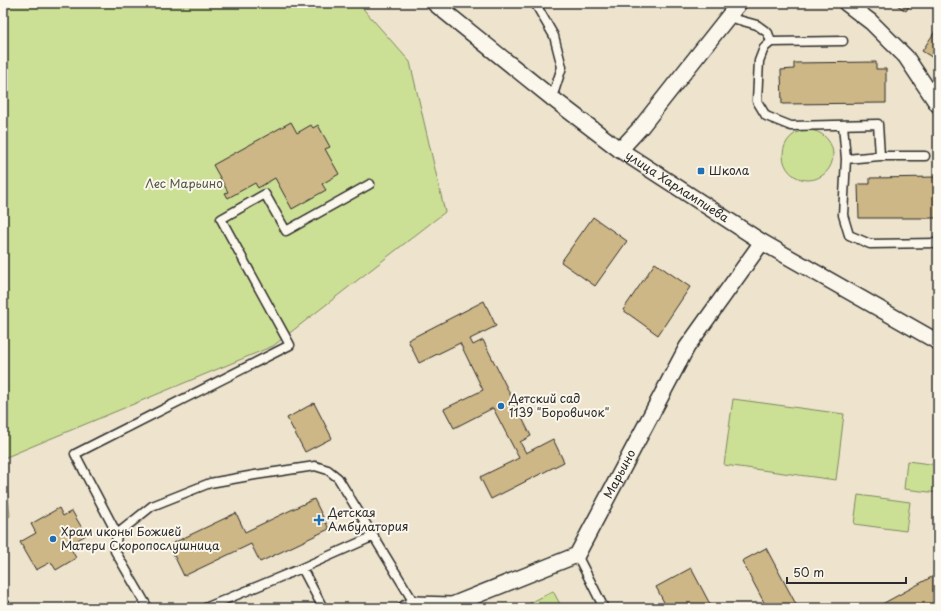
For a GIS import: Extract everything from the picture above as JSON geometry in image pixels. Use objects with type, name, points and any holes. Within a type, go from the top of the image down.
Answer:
[{"type":"street","name":"улица Харлампиева","points":[[434,3],[552,98],[620,150],[762,242],[938,342]]},
{"type":"street","points":[[620,150],[641,127],[739,3]]},
{"type":"street","points":[[846,3],[871,22],[906,57],[938,105]]},
{"type":"street","name":"Марьино","points":[[577,555],[687,347],[762,242]]},
{"type":"street","points":[[413,606],[452,605],[577,555]]},
{"type":"lane","points":[[535,3],[554,36],[562,67],[552,98]]},
{"type":"lane","points":[[728,17],[757,25],[768,33],[771,42]]},
{"type":"lane","points":[[843,41],[771,42],[764,48],[759,61],[758,101],[766,116],[791,126],[878,124],[880,156]]},
{"type":"lane","points":[[843,125],[846,159],[843,215],[849,235],[870,244],[938,243]]},
{"type":"lane","points":[[846,159],[880,156],[926,156]]},
{"type":"lane","points":[[148,608],[115,551],[117,534],[75,454],[290,345],[221,218],[265,194],[286,230],[370,184]]},
{"type":"lane","points":[[117,534],[152,506],[210,483],[315,466],[328,470],[338,478],[374,536],[413,606]]},
{"type":"lane","points":[[205,608],[302,568],[374,536]]},
{"type":"lane","points":[[577,555],[604,608]]},
{"type":"lane","points":[[302,568],[323,608]]},
{"type":"green space","name":"Лес Марьино","points":[[3,3],[358,3],[410,62],[445,212],[273,346],[4,458],[10,516],[3,522]]},
{"type":"green space","points":[[803,130],[813,130],[826,137],[833,150],[833,160],[826,173],[813,180],[803,180],[794,176],[787,169],[783,160],[783,150],[787,141],[794,134]]},
{"type":"green space","points":[[733,399],[844,414],[836,480],[724,465]]},
{"type":"green space","points":[[907,461],[938,465],[938,493],[904,489]]},
{"type":"green space","points":[[858,495],[910,502],[906,531],[854,524]]},
{"type":"green space","points":[[553,591],[562,608],[521,608]]},
{"type":"building","points":[[894,3],[911,3],[906,11]]},
{"type":"building","points":[[938,27],[938,61],[922,51]]},
{"type":"building","points":[[876,62],[876,69],[886,69],[886,103],[782,104],[781,70],[794,69],[794,63]]},
{"type":"building","points":[[291,122],[297,133],[311,125],[313,128],[318,125],[330,147],[325,149],[339,174],[322,184],[326,190],[292,209],[275,178],[258,188],[255,183],[228,198],[225,193],[228,192],[213,165]]},
{"type":"building","points":[[938,177],[938,218],[859,218],[858,184],[870,184],[870,178]]},
{"type":"building","points":[[593,217],[627,241],[595,286],[561,262]]},
{"type":"building","points":[[655,263],[690,287],[658,335],[623,310]]},
{"type":"building","points":[[484,301],[496,326],[470,339],[473,345],[483,340],[531,436],[520,442],[526,453],[553,439],[564,462],[491,499],[480,477],[519,458],[493,408],[454,428],[444,409],[483,390],[460,343],[419,363],[408,340]]},
{"type":"building","points":[[314,403],[332,438],[305,452],[287,418]]},
{"type":"building","points":[[314,499],[329,529],[260,562],[251,544],[184,576],[169,545],[236,513],[245,532]]},
{"type":"building","name":"Храм иконы Божией Матери Скоропослушница","points":[[59,508],[63,516],[72,511],[86,535],[69,545],[76,558],[56,570],[51,562],[36,570],[20,542],[36,533],[31,524]]},
{"type":"building","points":[[766,548],[798,608],[767,608],[742,561]]},
{"type":"building","points":[[691,568],[712,608],[667,608],[656,587]]},
{"type":"building","points":[[938,568],[938,608],[875,608],[937,574],[935,570]]},
{"type":"place","name":"Школа","points":[[701,171]]},
{"type":"place","name":"Детский сад 1139 \"Боровичок\"","points":[[501,406]]},
{"type":"place","name":"Детская Амбулатория","points":[[319,520]]},
{"type":"place","name":"Храм иконы Божией Матери Скоропослушница","points":[[53,539]]}]
